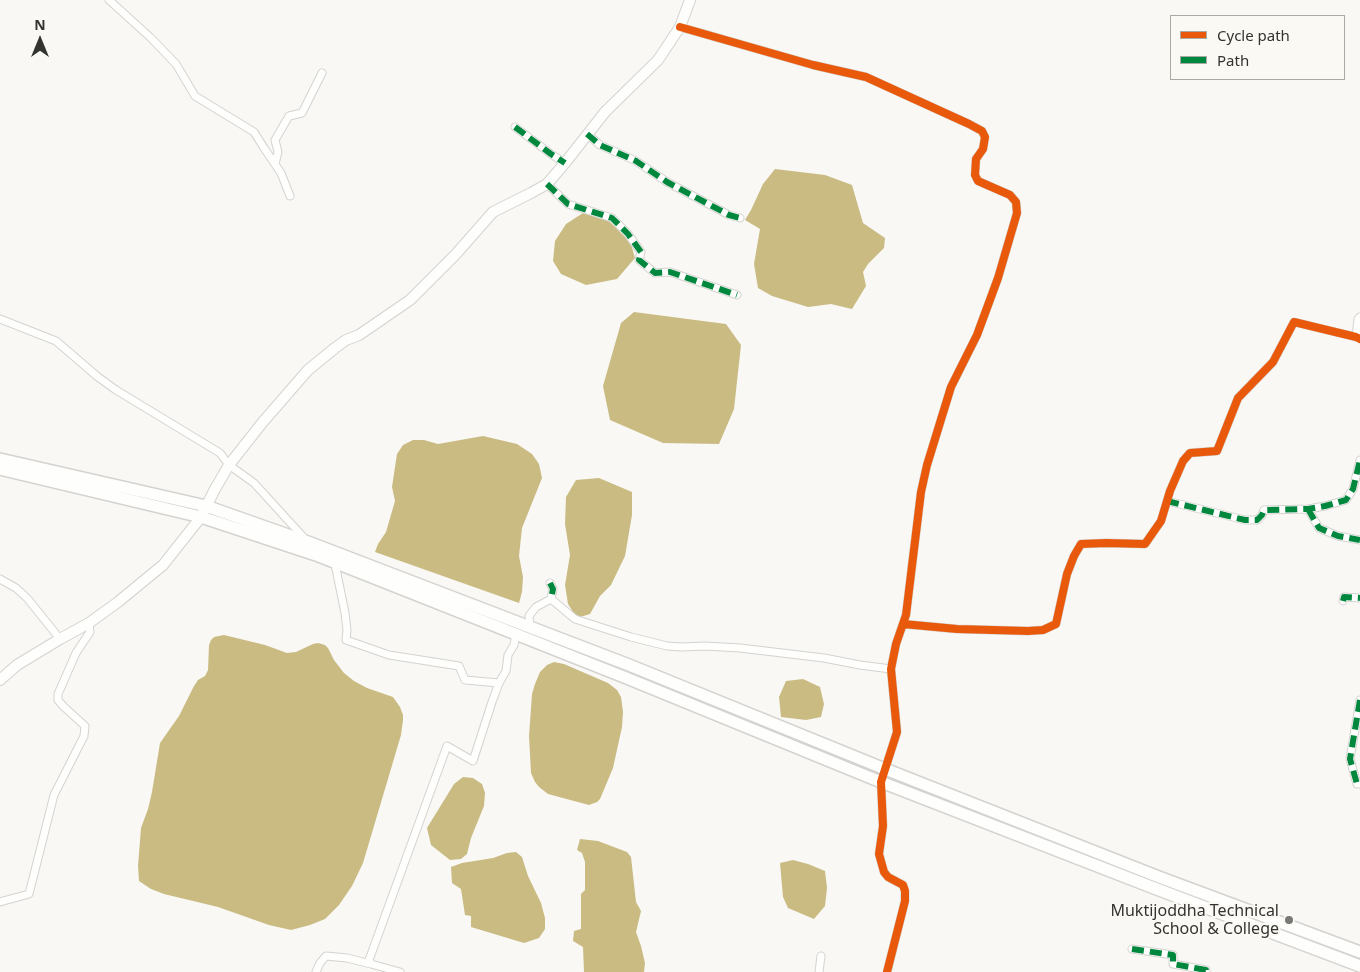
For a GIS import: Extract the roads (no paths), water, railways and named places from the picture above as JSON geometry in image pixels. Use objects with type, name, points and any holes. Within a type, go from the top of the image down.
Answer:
[{"type":"main road","points":[[0,680],[17,665],[89,622],[118,602],[163,565],[201,517],[229,465],[308,370],[346,340],[359,335],[410,300],[456,254],[493,212],[547,184],[605,112],[658,60],[680,27],[690,0]]},
{"type":"main road","points":[[0,459],[206,506],[308,542],[334,557],[516,634],[881,782],[1360,966]]},
{"type":"main road","points":[[0,469],[201,517],[316,555],[334,557],[530,627],[629,665],[1159,877],[1360,952]]},
{"type":"street","points":[[109,0],[151,38],[176,64],[195,96],[254,132],[281,172],[290,196]]},
{"type":"street","points":[[680,27],[813,65],[866,77],[969,124],[982,131],[985,137],[983,149],[976,159],[975,176],[978,181],[1010,195],[1016,202],[1016,213],[998,278],[977,335],[951,387],[927,465],[921,492],[906,615],[896,644],[891,669],[897,732],[881,782],[883,826],[879,854],[884,872],[888,877],[903,886],[905,901],[887,972]]},
{"type":"street","points":[[275,164],[278,152],[275,140],[289,116],[302,114],[322,73]]},
{"type":"street","points":[[515,127],[565,163]]},
{"type":"street","points":[[587,134],[600,145],[636,161],[667,182],[729,215],[740,218]]},
{"type":"street","points":[[547,184],[568,204],[612,218],[628,234],[641,252],[639,260],[655,273],[670,272],[737,295]]},
{"type":"street","points":[[903,624],[957,629],[1028,631],[1043,630],[1056,624],[1067,574],[1081,544],[1146,544],[1161,521],[1170,490],[1183,461],[1190,453],[1217,451],[1238,398],[1273,362],[1294,322],[1358,338],[1358,319],[1360,317]]},
{"type":"street","points":[[0,319],[56,340],[98,378],[220,453],[229,465],[254,484],[308,542]]},
{"type":"street","points":[[1167,501],[1246,520],[1256,520],[1262,515],[1264,510],[1308,509],[1325,506],[1346,500],[1353,489],[1360,460]]},
{"type":"street","points":[[1308,509],[1319,528],[1338,536],[1360,540]]},
{"type":"street","points":[[334,557],[345,613],[346,640],[389,655],[459,666],[465,680],[499,683]]},
{"type":"street","points":[[0,579],[16,588],[27,598],[60,639]]},
{"type":"street","points":[[550,583],[553,589],[551,599]]},
{"type":"street","points":[[1344,601],[1344,597],[1360,598]]},
{"type":"street","points":[[551,599],[575,619],[631,637],[667,646],[740,648],[824,658],[891,669]]},
{"type":"street","points":[[530,627],[530,616],[536,606],[551,599]]},
{"type":"street","points":[[0,902],[29,894],[54,795],[84,736],[85,726],[63,706],[58,700],[58,694],[76,653],[90,632],[89,622]]},
{"type":"street","points":[[371,964],[369,960],[447,746],[473,761],[492,702],[506,671],[508,654],[514,645],[516,634]]},
{"type":"street","points":[[1360,700],[1350,759],[1357,784],[1360,784]]},
{"type":"street","points":[[1132,949],[1173,955],[1173,964],[1206,970],[1206,972]]},
{"type":"street","points":[[316,972],[326,956],[347,958],[400,972]]},
{"type":"street","points":[[819,972],[821,956]]},
{"type":"place","name":"Muktijoddha Technical School & College","points":[[1289,920]]}]
